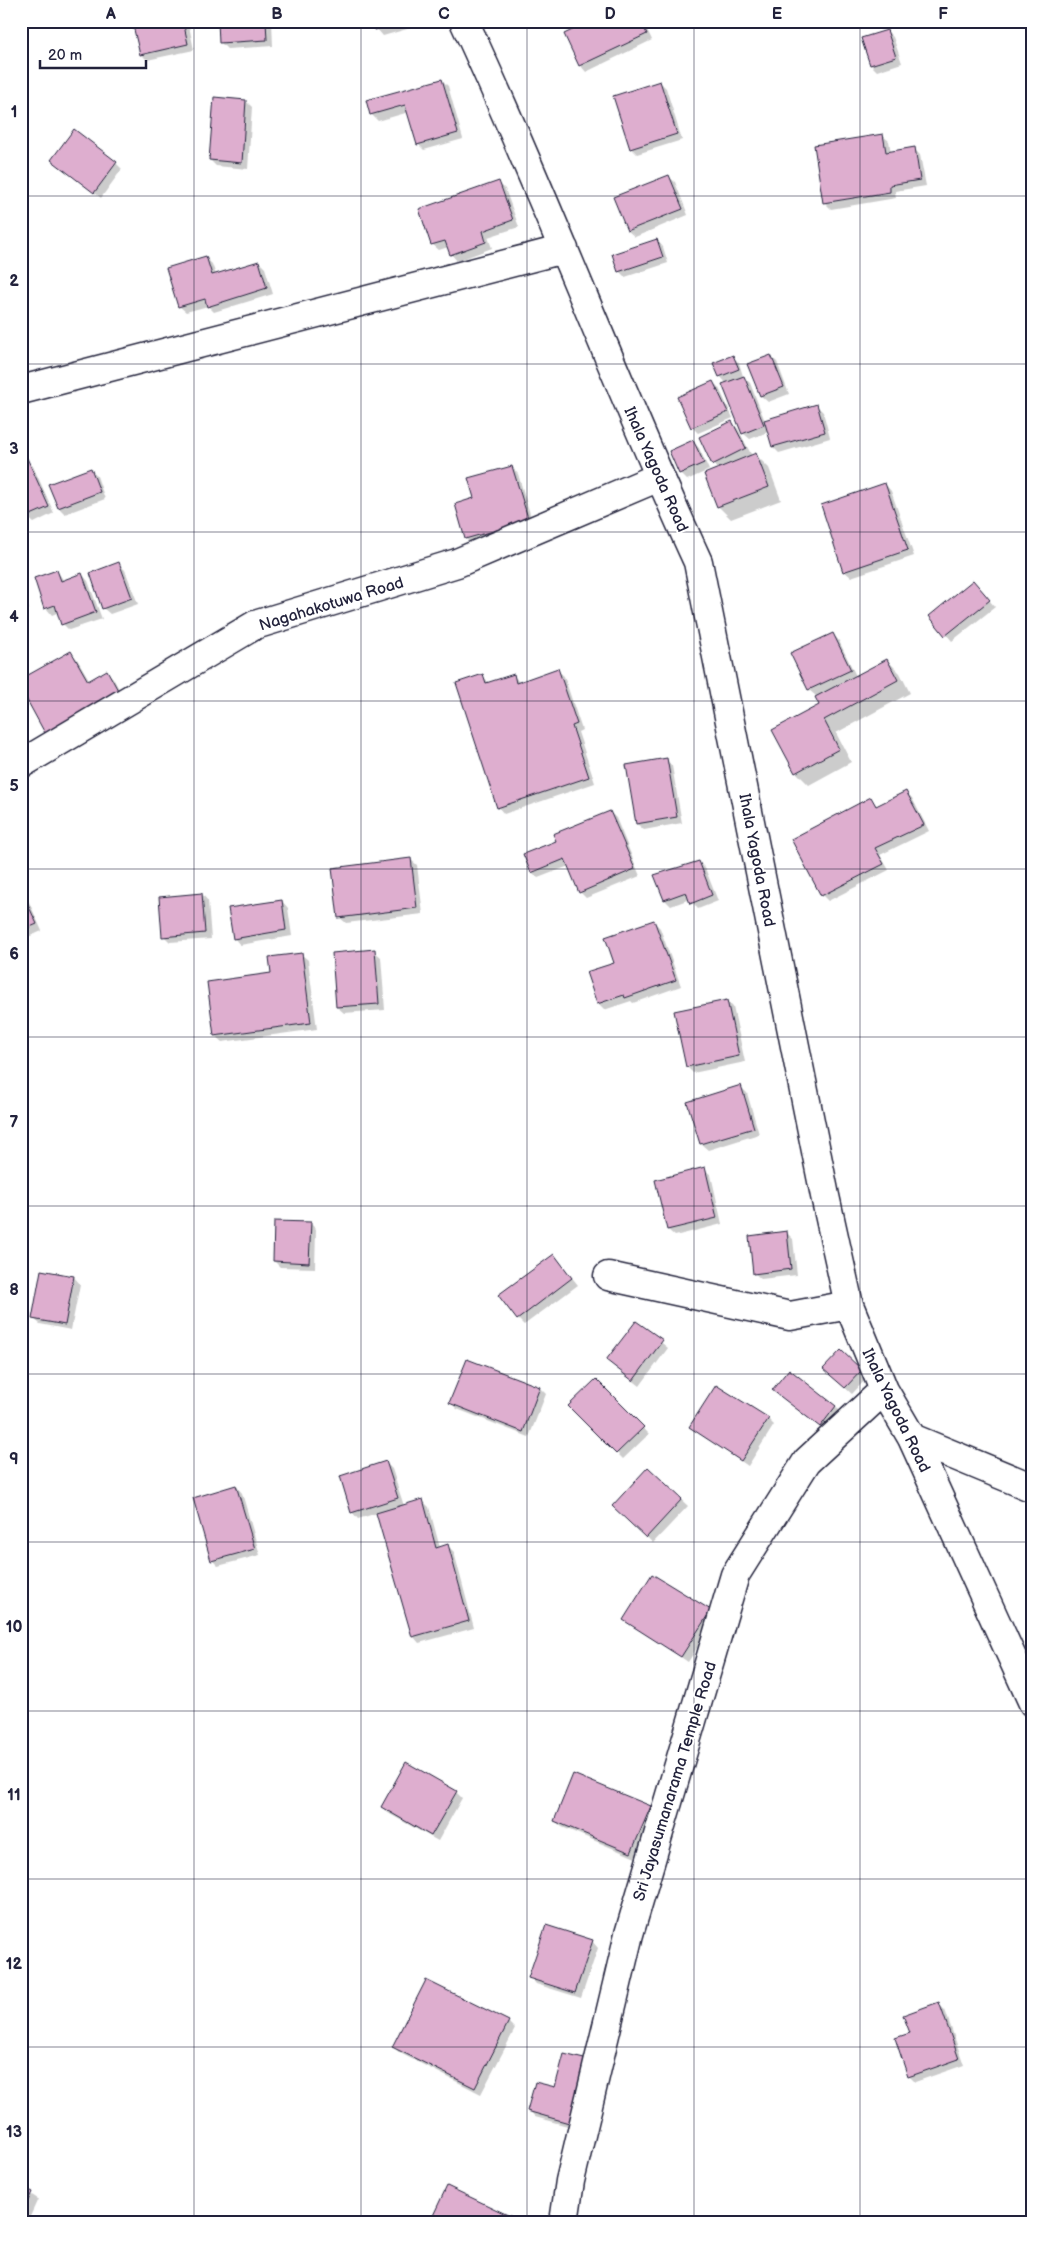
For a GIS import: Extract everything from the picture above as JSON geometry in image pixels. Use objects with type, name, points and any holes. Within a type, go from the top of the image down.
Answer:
[{"type":"street","name":"Ihala Yagoda Road","points":[[464,21],[564,249],[659,478],[698,562],[825,1196],[849,1305],[884,1390],[912,1438],[1033,1703]]},
{"type":"street","points":[[21,390],[564,249]]},
{"type":"street","name":"Nagahakotuwa Road","points":[[21,764],[256,625],[457,563],[659,478]]},
{"type":"street","points":[[608,1276],[790,1316],[849,1305]]},
{"type":"street","name":"Sri Jayasumanarama Temple Road","points":[[564,2222],[570,2181],[629,1934],[735,1575],[808,1461],[884,1390]]},
{"type":"street","points":[[912,1438],[1033,1488]]},
{"type":"building","points":[[132,21],[183,21],[188,44],[140,55]]},
{"type":"building","points":[[218,21],[266,21],[267,40],[219,43]]},
{"type":"building","points":[[373,21],[406,21],[375,30]]},
{"type":"building","points":[[591,21],[641,21],[647,34],[579,66],[564,34]]},
{"type":"building","points":[[887,30],[896,57],[870,65],[861,38]]},
{"type":"building","points":[[442,79],[458,133],[417,145],[405,105],[370,115],[366,100]]},
{"type":"building","points":[[660,81],[677,134],[630,149],[613,96]]},
{"type":"building","points":[[214,97],[246,100],[242,163],[209,160]]},
{"type":"building","points":[[74,129],[117,162],[94,193],[51,160]]},
{"type":"building","points":[[883,134],[886,152],[915,147],[920,180],[890,185],[890,192],[823,203],[814,145]]},
{"type":"building","points":[[669,175],[683,209],[627,231],[613,197]]},
{"type":"building","points":[[499,181],[513,220],[483,231],[486,242],[450,255],[445,241],[431,245],[419,209]]},
{"type":"building","points":[[657,239],[663,257],[618,272],[612,254]]},
{"type":"building","points":[[206,256],[212,275],[259,261],[267,288],[207,307],[205,299],[178,307],[166,268]]},
{"type":"building","points":[[733,355],[739,369],[719,377],[713,363]]},
{"type":"building","points":[[771,355],[784,387],[760,396],[747,364]]},
{"type":"building","points":[[744,376],[764,425],[742,434],[722,384]]},
{"type":"building","points":[[713,381],[728,412],[691,428],[677,397]]},
{"type":"building","points":[[817,404],[825,432],[772,447],[764,420]]},
{"type":"building","points":[[732,421],[746,448],[712,465],[699,437]]},
{"type":"building","points":[[693,440],[704,463],[679,474],[669,451]]},
{"type":"building","points":[[756,453],[769,487],[717,507],[704,474]]},
{"type":"building","points":[[27,458],[49,507],[26,517],[21,507],[21,461]]},
{"type":"building","points":[[512,466],[529,521],[465,539],[455,504],[474,498],[468,478]]},
{"type":"building","points":[[91,468],[100,492],[58,508],[48,484]]},
{"type":"building","points":[[885,483],[908,550],[843,572],[821,505]]},
{"type":"building","points":[[119,562],[132,598],[102,609],[90,573]]},
{"type":"building","points":[[57,570],[61,581],[82,573],[96,612],[61,625],[55,605],[44,609],[34,578]]},
{"type":"building","points":[[973,580],[990,600],[945,636],[929,616]]},
{"type":"building","points":[[833,633],[851,670],[808,690],[790,653]]},
{"type":"building","points":[[71,651],[88,681],[107,670],[120,694],[46,735],[21,689],[21,679]]},
{"type":"building","points":[[887,659],[898,680],[824,720],[839,749],[795,773],[772,730],[819,705],[815,697]]},
{"type":"building","points":[[558,668],[577,724],[572,726],[589,777],[497,808],[456,683],[483,674],[486,683],[514,674],[516,683]]},
{"type":"building","points":[[667,758],[677,817],[636,824],[626,765]]},
{"type":"building","points":[[906,791],[924,825],[875,848],[884,864],[821,896],[791,839],[871,797],[876,806]]},
{"type":"building","points":[[610,811],[635,869],[579,893],[565,859],[531,873],[523,854],[556,841],[553,834]]},
{"type":"building","points":[[411,858],[417,908],[338,918],[332,868]]},
{"type":"building","points":[[699,861],[712,895],[690,904],[686,892],[664,900],[654,875]]},
{"type":"building","points":[[21,890],[37,924],[21,931]]},
{"type":"building","points":[[202,893],[205,933],[162,937],[159,897]]},
{"type":"building","points":[[282,900],[286,930],[233,939],[228,908]]},
{"type":"building","points":[[654,920],[676,980],[625,998],[624,995],[597,1004],[586,972],[614,963],[605,937]]},
{"type":"building","points":[[375,949],[379,1004],[336,1007],[332,953]]},
{"type":"building","points":[[302,953],[311,1023],[214,1036],[207,982],[271,973],[269,957]]},
{"type":"building","points":[[727,1000],[739,1056],[686,1067],[674,1011]]},
{"type":"building","points":[[741,1085],[754,1128],[700,1144],[687,1102]]},
{"type":"building","points":[[705,1167],[717,1218],[667,1230],[655,1180]]},
{"type":"building","points":[[274,1221],[311,1222],[309,1263],[273,1261]]},
{"type":"building","points":[[787,1231],[791,1269],[753,1274],[749,1236]]},
{"type":"building","points":[[554,1254],[572,1278],[517,1320],[498,1295]]},
{"type":"building","points":[[41,1270],[74,1276],[65,1325],[32,1319]]},
{"type":"building","points":[[636,1321],[663,1340],[633,1381],[606,1360]]},
{"type":"building","points":[[841,1350],[862,1370],[845,1388],[823,1369]]},
{"type":"building","points":[[467,1359],[540,1387],[523,1432],[449,1403]]},
{"type":"building","points":[[789,1369],[836,1406],[820,1427],[772,1390]]},
{"type":"building","points":[[596,1379],[644,1427],[616,1454],[568,1406]]},
{"type":"building","points":[[716,1385],[769,1418],[741,1461],[689,1427]]},
{"type":"building","points":[[386,1461],[398,1498],[351,1513],[340,1476]]},
{"type":"building","points":[[648,1467],[682,1499],[646,1538],[612,1506]]},
{"type":"building","points":[[236,1485],[255,1549],[211,1561],[193,1498]]},
{"type":"building","points":[[423,1499],[436,1548],[448,1544],[469,1621],[412,1637],[376,1513]]},
{"type":"building","points":[[652,1574],[711,1610],[681,1657],[623,1620]]},
{"type":"building","points":[[406,1762],[457,1791],[431,1836],[381,1807]]},
{"type":"building","points":[[573,1774],[651,1806],[631,1853],[554,1821]]},
{"type":"building","points":[[546,1925],[593,1940],[575,1993],[528,1978]]},
{"type":"building","points":[[426,1980],[509,2021],[475,2088],[392,2047]]},
{"type":"building","points":[[939,2002],[959,2059],[908,2077],[895,2038],[910,2033],[903,2015]]},
{"type":"building","points":[[564,2054],[592,2061],[576,2125],[527,2111],[535,2082],[555,2087]]},
{"type":"building","points":[[21,2186],[32,2192],[21,2216]]},
{"type":"building","points":[[447,2186],[512,2217],[510,2222],[430,2222]]}]
